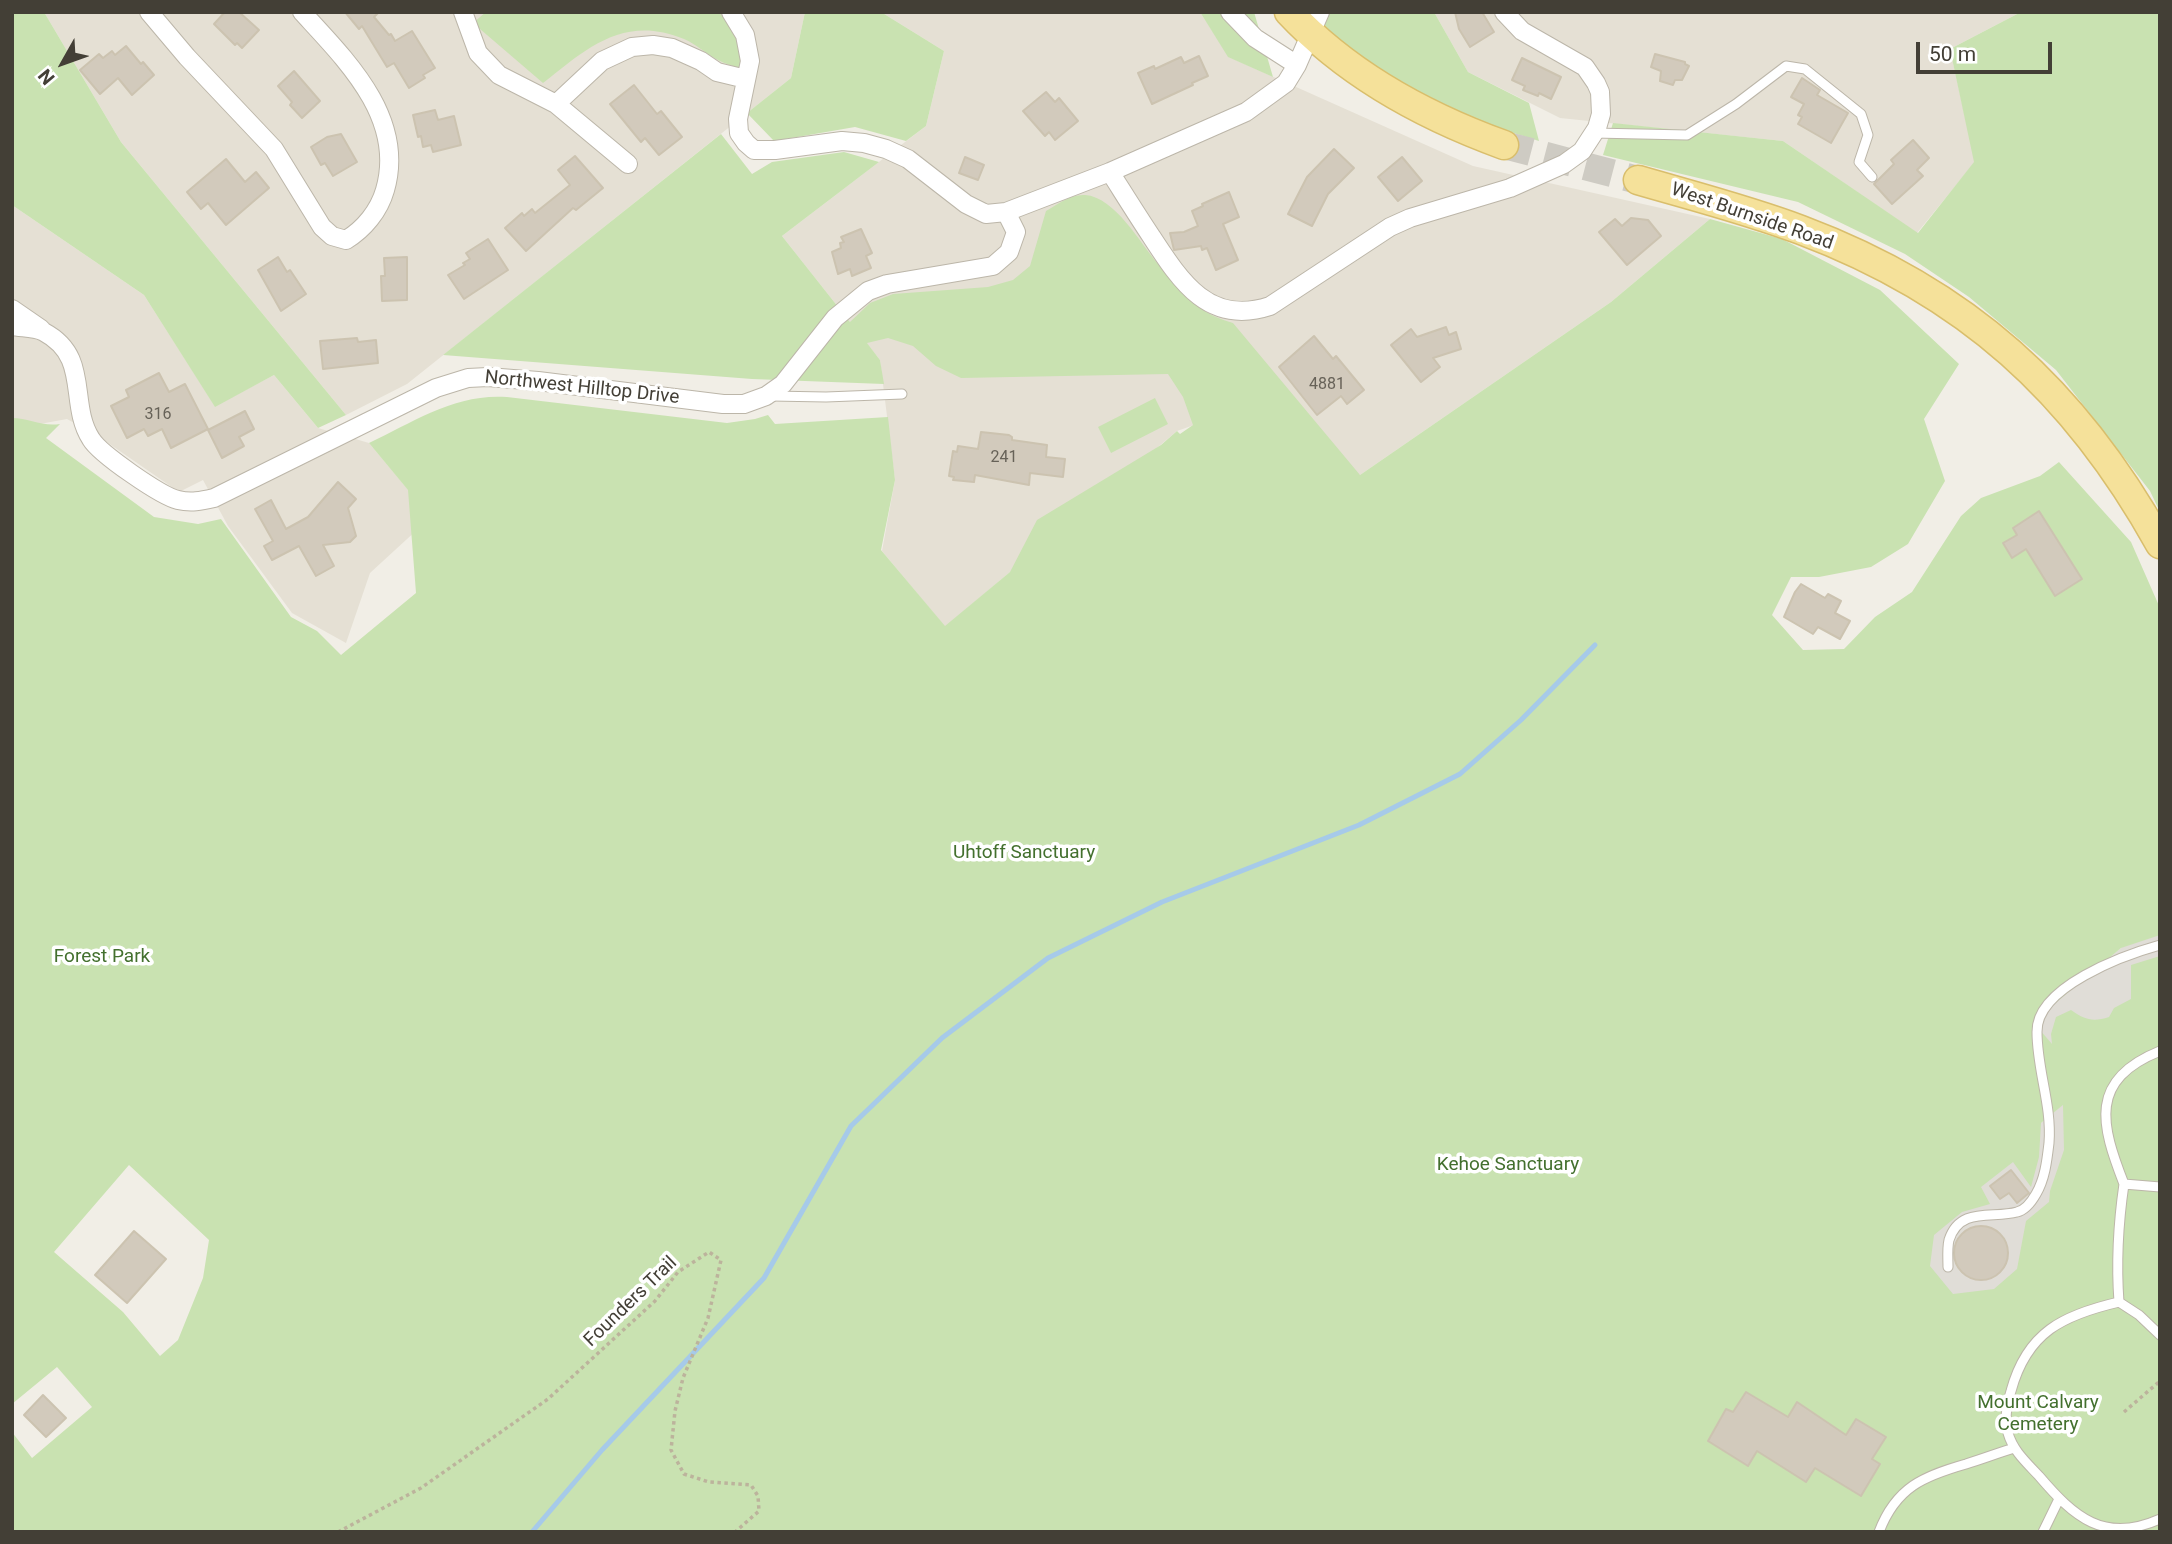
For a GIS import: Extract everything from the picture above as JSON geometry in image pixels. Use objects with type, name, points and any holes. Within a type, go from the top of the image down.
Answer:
[{"type":"main road","points":[[1289,12],[1315,23],[1353,67],[1413,106],[1445,122],[1504,145]]},
{"type":"main road","name":"West Burnside Road","points":[[1639,180],[1729,206],[1839,246],[1928,292],[1967,318],[2044,383],[2122,479],[2160,544]]},
{"type":"street","points":[[149,12],[187,57],[274,149],[322,227],[332,236],[346,240],[359,232],[382,199],[391,155],[374,102],[351,65],[302,12]]},
{"type":"street","points":[[463,12],[478,53],[499,75],[556,104],[628,164]]},
{"type":"street","points":[[731,12],[745,35],[750,61],[738,120],[739,133],[754,150],[775,150],[842,141],[886,149],[908,159],[966,204],[986,214],[1006,212],[1110,172],[1246,112],[1286,83],[1315,23]]},
{"type":"street","points":[[1230,12],[1255,38],[1297,65]]},
{"type":"street","points":[[1110,172],[1173,270],[1191,290],[1206,301],[1235,312],[1252,312],[1270,306],[1390,228],[1410,218],[1510,188],[1564,163],[1582,151],[1594,134],[1601,114],[1600,92],[1591,75],[1579,62],[1522,30],[1504,12]]},
{"type":"street","points":[[556,104],[602,61],[632,47],[653,45],[672,48],[701,61],[717,72],[746,79]]},
{"type":"street","name":"Northwest Hilltop Drive","points":[[12,309],[58,342],[71,358],[78,379],[81,417],[91,440],[110,458],[158,490],[175,500],[196,503],[215,498],[436,388],[468,378],[538,381],[723,404],[744,404],[766,396],[783,384],[835,318],[868,291],[887,284],[993,266],[1009,252],[1016,232],[1006,212]]},
{"type":"street","points":[[12,326],[42,331]]},
{"type":"lane","points":[[1594,134],[1688,135],[1736,104],[1786,66],[1805,69],[1861,114],[1868,135],[1859,162],[1872,177]]},
{"type":"lane","points":[[766,396],[902,394]]},
{"type":"lane","points":[[1948,1267],[1949,1240],[1958,1226],[1974,1215],[2018,1212],[2028,1206],[2043,1180],[2050,1125],[2036,1029],[2045,1006],[2057,995],[2116,959],[2160,945]]},
{"type":"lane","points":[[2119,1302],[2117,1233],[2124,1184],[2105,1130],[2105,1107],[2116,1082],[2127,1069],[2160,1051]]},
{"type":"lane","points":[[2124,1184],[2160,1187]]},
{"type":"lane","points":[[2160,1335],[2139,1315],[2119,1302],[2070,1316],[2034,1344],[2015,1376],[2006,1419],[2014,1448],[2079,1518],[2095,1527],[2110,1531],[2143,1529],[2160,1519]]},
{"type":"lane","points":[[1879,1532],[1893,1505],[1917,1481],[2014,1448]]},
{"type":"lane","points":[[2043,1532],[2059,1499]]},
{"type":"path","name":"Founders Trail","points":[[338,1532],[421,1488],[548,1399],[655,1301],[678,1272],[709,1252],[720,1260],[708,1318],[683,1378],[675,1411],[671,1450],[684,1474],[709,1482],[751,1485],[758,1496],[759,1511],[735,1532]]},
{"type":"path","points":[[2124,1412],[2160,1381]]},
{"type":"shaded area","points":[[44,12],[805,12],[791,78],[407,384],[346,415],[121,142]]},
{"type":"shaded area","points":[[881,12],[1200,12],[1229,57],[1473,166],[1710,219],[1611,302],[1360,475],[1194,425],[1177,431],[945,627],[882,551],[895,480],[880,360],[782,236],[926,126],[944,51]]},
{"type":"shaded area","points":[[1434,12],[2021,12],[1950,49],[1975,162],[1917,233],[1783,141],[1560,118],[1468,72]]},
{"type":"shaded area","points":[[12,205],[144,295],[215,406],[274,375],[318,428],[369,443],[431,517],[370,573],[346,643],[292,613],[228,526],[203,480],[179,492],[98,436],[67,419],[12,429]]},
{"type":"shaded area","points":[[2160,915],[2160,1023],[2044,1255],[1958,1326],[1892,1248],[2085,1086],[2033,1022]]},
{"type":"green space","points":[[12,12],[44,12],[121,142],[346,415],[318,428],[274,375],[215,407],[144,295],[12,205]]},
{"type":"green space","points":[[486,12],[719,12],[739,38],[746,70],[719,61],[684,39],[663,32],[643,30],[608,38],[591,47],[543,83],[473,23]]},
{"type":"green space","points":[[805,12],[881,12],[944,51],[926,126],[906,141],[855,127],[774,141],[747,113],[791,78]]},
{"type":"green space","points":[[1200,12],[1254,12],[1273,77],[1228,57]]},
{"type":"green space","points":[[1303,12],[1434,12],[1468,72],[1529,103],[1539,141],[1447,112],[1324,35]]},
{"type":"green space","points":[[2021,12],[2156,12],[2160,16],[2160,512],[2150,491],[2056,370],[1969,297],[1905,254],[1798,202],[1603,155],[1613,123],[1783,141],[1918,233],[1974,162],[1950,49]]},
{"type":"green space","points":[[721,134],[752,174],[772,162],[844,152],[879,162],[782,236],[850,322],[870,303],[893,294],[988,287],[1013,280],[1030,266],[1046,211],[1075,196],[1096,198],[1117,212],[1177,287],[1199,307],[1233,323],[1360,475],[1611,302],[1710,219],[1782,239],[1880,290],[1959,364],[1924,419],[1945,481],[1908,544],[1871,567],[1819,577],[1791,577],[1772,615],[1803,650],[1844,649],[1875,617],[1912,592],[1961,516],[1981,498],[2040,476],[2059,462],[2131,542],[2160,608],[2160,935],[2121,948],[2033,1022],[2052,1044],[2051,1034],[2056,1017],[2071,1010],[2089,1019],[2109,1017],[2114,1008],[2131,999],[2131,965],[2160,956],[2160,1532],[12,1532],[12,1432],[32,1458],[92,1407],[57,1367],[12,1404],[12,418],[60,424],[46,438],[154,517],[198,524],[221,519],[291,617],[317,631],[341,655],[416,593],[408,490],[369,443],[453,404],[488,397],[507,397],[727,423],[768,415],[775,424],[888,417],[895,480],[881,550],[945,626],[1010,572],[1037,520],[1161,445],[1177,431],[1180,434],[1193,425],[1183,397],[1168,374],[961,378],[936,366],[913,346],[888,338],[867,343],[880,360],[884,384],[752,379],[443,355]],"holes":[[[2063,1105],[2064,1150],[2049,1202],[2026,1221],[2017,1269],[1994,1289],[1953,1294],[1930,1266],[1934,1235],[1962,1212],[1990,1204],[1981,1187],[2013,1162],[2031,1187],[2039,1157],[2041,1123]],[[129,1165],[209,1240],[203,1278],[178,1340],[160,1356],[123,1312],[54,1252]]]},
{"type":"green space","points":[[1155,398],[1168,424],[1111,453],[1098,427]]},
{"type":"building","points":[[225,12],[239,12],[259,30],[242,48],[237,43],[235,45],[214,24]]},
{"type":"building","points":[[345,12],[379,12],[374,17],[395,41],[412,31],[435,68],[409,88],[394,63],[387,67],[362,26],[359,29]]},
{"type":"building","points":[[1455,12],[1482,12],[1494,32],[1470,47],[1459,29]]},
{"type":"building","points":[[126,46],[154,75],[132,95],[118,78],[100,94],[80,70],[99,54],[103,58],[112,51],[115,55]]},
{"type":"building","points":[[1655,54],[1685,62],[1689,66],[1682,80],[1675,80],[1673,85],[1660,81],[1661,71],[1651,67]]},
{"type":"building","points":[[1199,56],[1208,76],[1152,104],[1138,73],[1154,66],[1155,69],[1181,57],[1184,63]]},
{"type":"building","points":[[1522,58],[1561,77],[1551,99],[1523,90],[1525,86],[1512,80]]},
{"type":"building","points":[[294,71],[320,101],[302,118],[278,86]]},
{"type":"building","points":[[1802,78],[1820,90],[1817,95],[1848,113],[1831,143],[1798,124],[1802,117],[1798,115],[1804,104],[1791,97]]},
{"type":"building","points":[[634,85],[657,114],[661,111],[682,137],[659,155],[645,138],[641,142],[610,104]]},
{"type":"building","points":[[1046,92],[1055,102],[1059,98],[1078,121],[1055,140],[1049,132],[1045,136],[1023,111]]},
{"type":"building","points":[[435,110],[438,120],[454,116],[461,145],[433,152],[431,145],[423,147],[413,115]]},
{"type":"building","points":[[341,134],[357,162],[333,176],[325,163],[321,165],[311,147],[327,137]]},
{"type":"building","points":[[1913,140],[1929,158],[1917,170],[1923,176],[1892,204],[1874,184],[1894,164],[1891,160]]},
{"type":"building","points":[[1334,149],[1354,168],[1328,194],[1312,226],[1288,214],[1307,177]]},
{"type":"building","points":[[575,156],[603,188],[576,210],[573,208],[526,251],[505,228],[522,213],[524,216],[532,209],[535,213],[570,185],[558,170]]},
{"type":"building","points":[[965,157],[984,165],[978,180],[959,173]]},
{"type":"building","points":[[1402,157],[1422,181],[1398,201],[1378,177]]},
{"type":"building","points":[[226,159],[245,182],[256,172],[269,188],[226,225],[208,203],[201,209],[187,192]]},
{"type":"building","points":[[1229,192],[1239,217],[1223,224],[1238,260],[1216,270],[1207,248],[1202,250],[1201,246],[1174,250],[1170,233],[1184,232],[1198,226],[1192,211]]},
{"type":"building","points":[[1631,218],[1648,220],[1661,236],[1627,265],[1599,232],[1615,219],[1622,226]]},
{"type":"building","points":[[861,229],[872,253],[866,256],[871,268],[852,276],[850,269],[838,274],[832,252],[841,248],[840,243],[844,242],[841,237]]},
{"type":"building","points":[[488,239],[508,270],[464,299],[448,275],[470,259],[466,253]]},
{"type":"building","points":[[278,257],[306,294],[281,311],[258,270]]},
{"type":"building","points":[[407,257],[407,300],[382,301],[381,276],[385,276],[384,258]]},
{"type":"building","points":[[1446,327],[1449,335],[1456,332],[1461,349],[1433,358],[1440,367],[1421,382],[1391,345],[1411,329],[1417,337]]},
{"type":"building","points":[[1314,336],[1333,359],[1336,356],[1364,390],[1347,404],[1341,396],[1317,415],[1279,367]]},
{"type":"building","points":[[357,338],[358,342],[376,340],[378,363],[323,369],[320,341]]},
{"type":"building","points":[[159,373],[169,392],[185,384],[208,429],[171,448],[162,429],[148,436],[144,429],[127,438],[111,406],[129,397],[126,390]]},
{"type":"building","points":[[245,411],[254,429],[239,437],[244,446],[222,458],[208,430]]},
{"type":"building","points":[[981,432],[1009,435],[1012,440],[1047,445],[1046,457],[1065,459],[1063,477],[1030,473],[1029,485],[975,475],[974,482],[953,480],[954,477],[949,476],[953,451],[957,452],[958,446],[978,449]]},
{"type":"building","points":[[338,482],[356,499],[348,508],[356,536],[350,542],[323,545],[334,566],[316,576],[299,546],[272,560],[264,546],[273,541],[255,509],[271,500],[286,529],[308,517]]},
{"type":"building","points":[[2039,511],[2082,579],[2055,596],[2026,549],[2012,558],[2003,543],[2017,535],[2013,528]]},
{"type":"building","points":[[1801,584],[1825,598],[1828,594],[1841,601],[1835,613],[1850,621],[1840,639],[1818,627],[1813,634],[1784,617]]},
{"type":"building","points":[[2011,1170],[2029,1193],[2017,1203],[2009,1193],[2000,1199],[1990,1186]]},
{"type":"building","points":[[1981,1226],[2000,1234],[2008,1253],[2000,1272],[1981,1280],[1962,1272],[1954,1253],[1962,1234]]},
{"type":"building","points":[[134,1231],[166,1259],[127,1303],[95,1275]]},
{"type":"building","points":[[1746,1392],[1788,1417],[1797,1402],[1846,1435],[1856,1419],[1886,1437],[1872,1459],[1880,1464],[1861,1496],[1815,1468],[1806,1482],[1757,1451],[1748,1466],[1708,1441],[1726,1409],[1733,1412]]},
{"type":"building","points":[[43,1395],[66,1418],[46,1437],[24,1415]]},
{"type":"waterway","points":[[532,1532],[602,1450],[764,1278],[851,1126],[942,1038],[1048,958],[1162,902],[1359,825],[1460,774],[1521,720],[1595,645]]},
{"type":"tunnel","points":[[1504,145],[1638,180]]},
{"type":"park label","name":"Uhtoff Sanctuary","points":[[1024,853]]},
{"type":"park label","name":"Forest Park","points":[[102,957]]},
{"type":"park label","name":"Kehoe Sanctuary","points":[[1508,1165]]},
{"type":"park label","name":"Mount Calvary Cemetery","points":[[2038,1414]]}]
